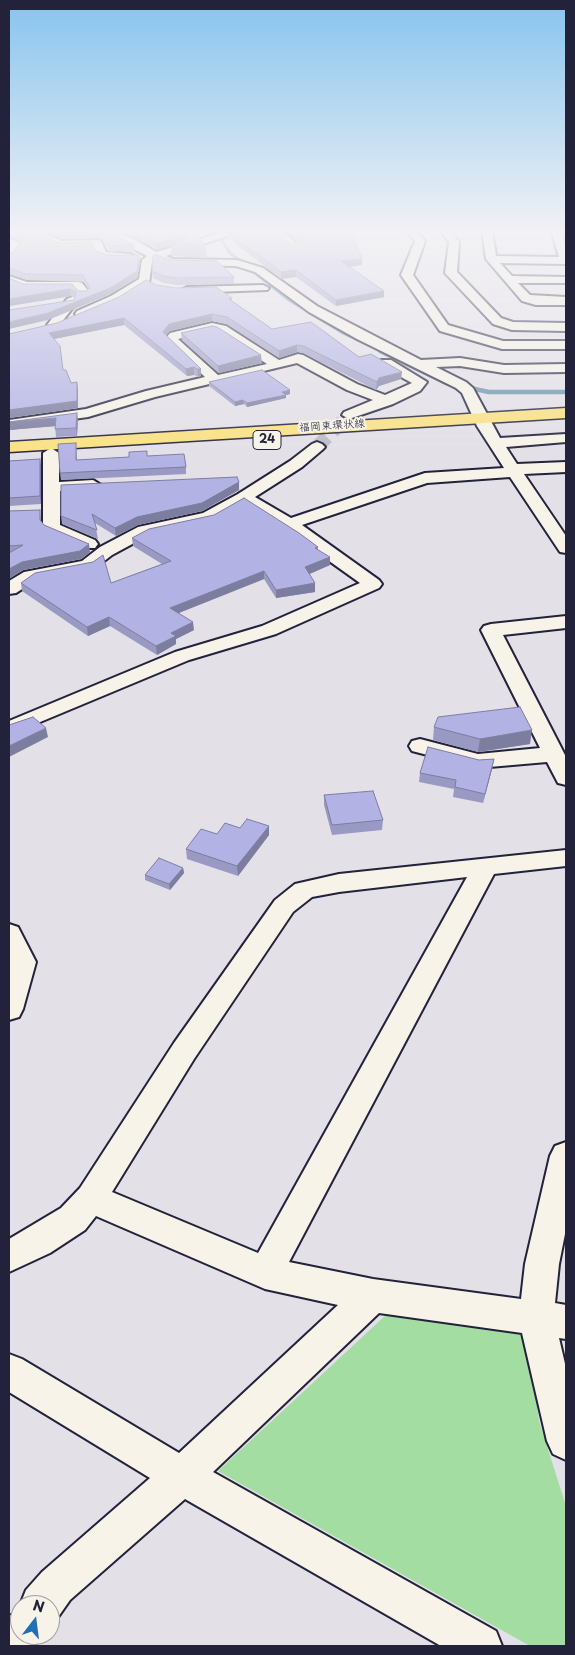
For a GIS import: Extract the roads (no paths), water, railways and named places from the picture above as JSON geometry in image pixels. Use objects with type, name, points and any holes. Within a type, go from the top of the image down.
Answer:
[{"type":"main road","name":"福岡東環状線","points":[[9,447],[479,415],[566,413]]},
{"type":"main road","name":"福岡東環状線","points":[[9,456],[479,415],[566,422]]},
{"type":"street","points":[[67,307],[48,326],[95,307]]},
{"type":"street","points":[[290,307],[420,382],[415,388],[388,401],[349,415]]},
{"type":"street","points":[[311,307],[361,336],[428,367],[461,385],[468,391],[479,415],[496,443],[566,548]]},
{"type":"street","points":[[429,307],[444,328],[501,348],[566,350]]},
{"type":"street","points":[[484,307],[497,321],[512,326],[566,327]]},
{"type":"street","points":[[298,313],[313,309]]},
{"type":"street","points":[[216,380],[171,339],[174,336],[212,327],[222,329],[278,365]]},
{"type":"street","points":[[487,366],[501,348],[566,344]]},
{"type":"street","points":[[9,424],[88,413],[150,394],[278,365],[298,358],[304,359],[315,368],[352,387],[388,401]]},
{"type":"street","points":[[428,367],[460,362],[504,369],[566,368]]},
{"type":"street","points":[[496,443],[566,438]]},
{"type":"street","points":[[9,590],[30,576],[88,565],[106,551],[144,531],[208,517],[277,476],[317,447]]},
{"type":"street","points":[[51,453],[52,520]]},
{"type":"street","points":[[289,524],[425,478],[566,467]]},
{"type":"street","points":[[248,477],[277,476]]},
{"type":"street","points":[[52,487],[111,484]]},
{"type":"street","points":[[9,728],[182,656],[269,630],[374,584],[289,524],[244,497]]},
{"type":"street","points":[[34,512],[52,520],[106,551]]},
{"type":"street","points":[[566,622],[491,630],[566,778]]},
{"type":"street","points":[[420,746],[478,761],[554,754]]},
{"type":"street","points":[[9,1256],[38,1242],[73,1219],[91,1198],[184,1051],[284,906],[304,890],[339,882],[566,858]]},
{"type":"street","points":[[265,1273],[485,868]]},
{"type":"street","points":[[9,934],[23,962],[9,1009]]},
{"type":"street","points":[[566,1156],[542,1264],[566,1442]]},
{"type":"street","points":[[91,1198],[265,1273],[373,1296],[551,1320]]},
{"type":"street","points":[[49,1595],[56,1586],[182,1476],[373,1296]]},
{"type":"street","points":[[9,1372],[182,1476],[481,1646]]},
{"type":"waterway","points":[[301,307],[343,333],[383,352]]},
{"type":"waterway","points":[[380,351],[446,383],[455,385]]},
{"type":"waterway","points":[[465,387],[489,392],[566,392]]},
{"type":"tunnel","points":[[317,447],[349,415]]}]
